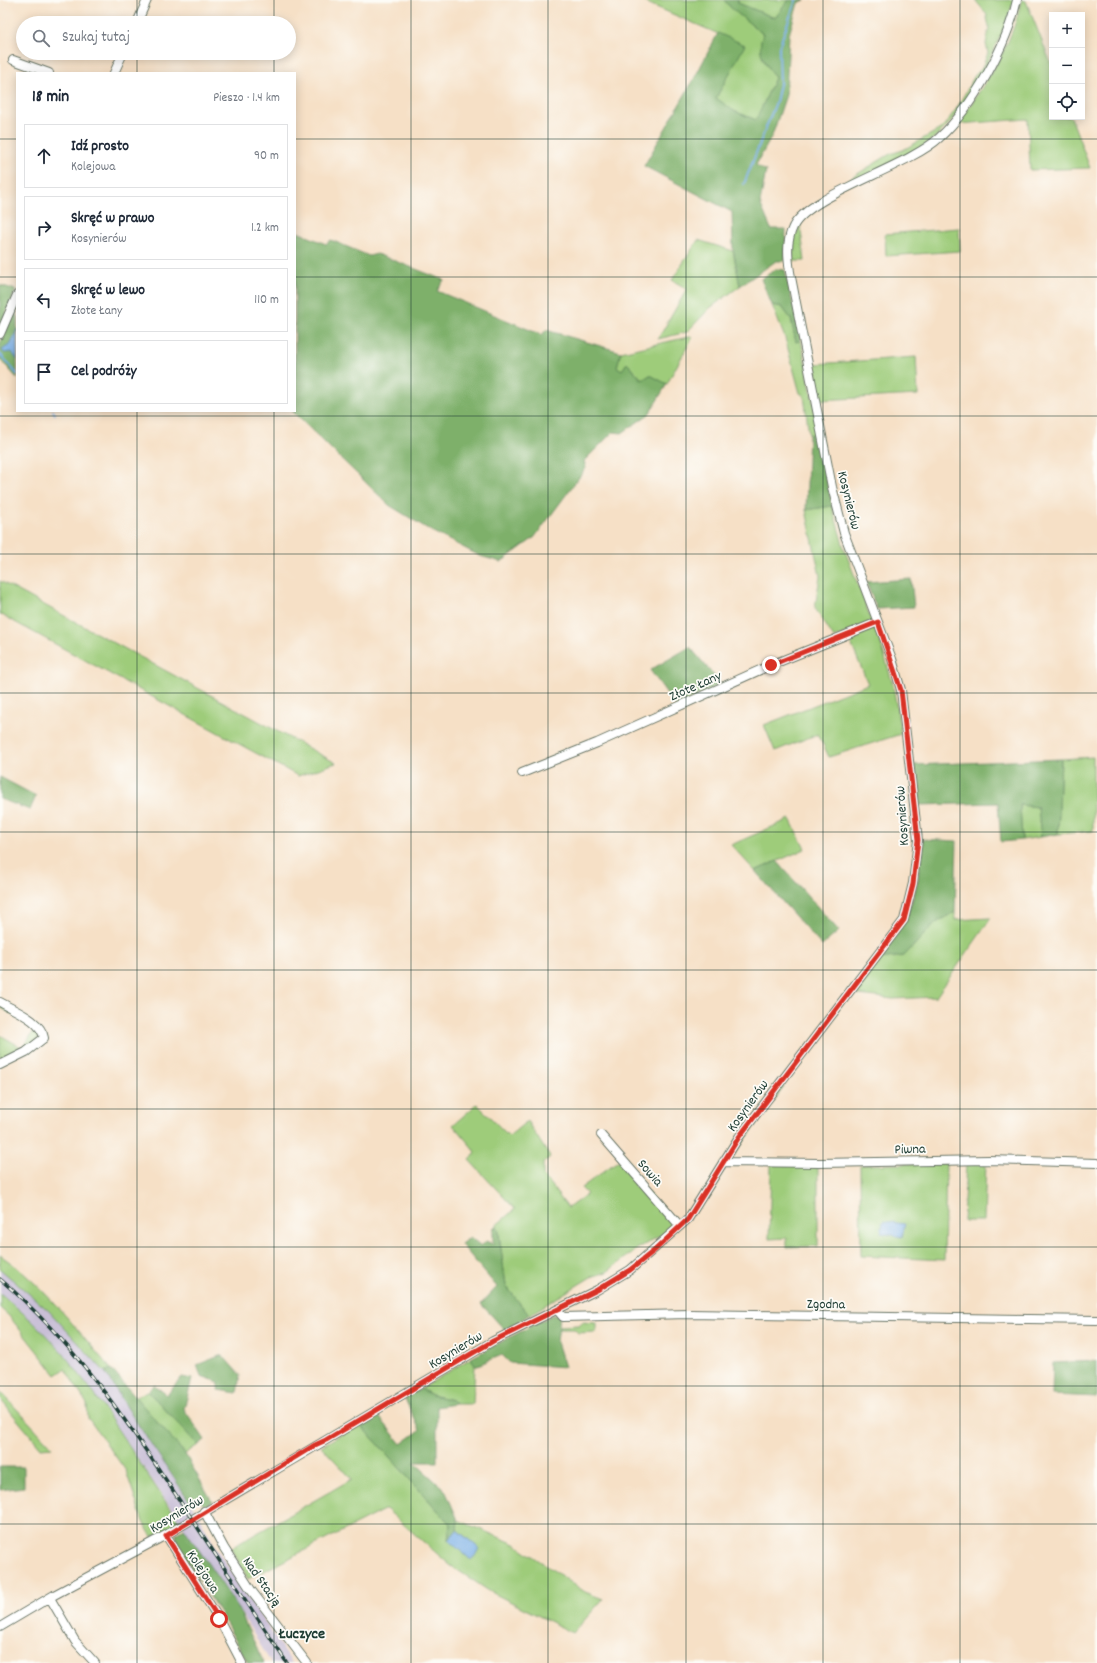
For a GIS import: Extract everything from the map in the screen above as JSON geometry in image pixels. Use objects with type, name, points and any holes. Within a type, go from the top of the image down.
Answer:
[{"type":"street","points":[[140,16],[147,0]]},
{"type":"street","name":"Kosynierów","points":[[0,1627],[50,1598],[166,1536],[204,1511],[493,1341],[557,1310],[630,1270],[688,1219],[723,1162],[782,1079],[904,920],[913,884],[918,840],[901,690],[878,622],[844,533],[832,487],[790,272],[788,254],[789,241],[793,227],[811,208],[910,157],[938,139],[956,121],[988,72],[1012,21],[1017,0]]},
{"type":"street","points":[[13,60],[46,72]]},
{"type":"street","points":[[114,72],[120,60]]},
{"type":"street","points":[[0,334],[16,297]]},
{"type":"street","name":"Złote Łany","points":[[522,773],[597,743],[771,665],[878,622]]},
{"type":"street","points":[[0,1002],[36,1024],[42,1030],[44,1038],[26,1052],[0,1065]]},
{"type":"street","name":"Sowia","points":[[601,1135],[680,1226]]},
{"type":"street","name":"Piwna","points":[[723,1162],[820,1163],[989,1160],[1097,1163]]},
{"type":"street","name":"Zgodna","points":[[557,1310],[563,1316],[689,1314],[1097,1320]]},
{"type":"street","name":"Nad Stacją","points":[[204,1511],[224,1548],[252,1590],[307,1663]]},
{"type":"street","name":"Kolejowa","points":[[166,1536],[219,1619],[242,1663]]},
{"type":"street","points":[[50,1598],[75,1641],[95,1663]]},
{"type":"shaded area","points":[[0,1269],[49,1311],[105,1372],[133,1417],[196,1511],[216,1548],[292,1663],[271,1663],[238,1608],[93,1392],[62,1352],[32,1321],[0,1293]]},
{"type":"green space","points":[[640,0],[724,0],[732,9],[763,34],[763,59],[775,78],[756,120],[734,111],[716,98],[744,45]]},
{"type":"green space","points":[[724,0],[738,0],[738,3],[775,18],[789,0],[805,0],[798,3],[789,35],[786,95],[772,136],[756,165],[766,171],[760,203],[771,229],[786,229],[785,261],[776,261],[740,286],[733,249],[732,212],[644,166],[694,79],[718,33],[745,45],[716,98],[734,111],[756,120],[775,78],[765,62],[761,52],[761,41],[763,34],[732,9]]},
{"type":"green space","points":[[738,0],[789,0],[775,18],[738,3]]},
{"type":"green space","points":[[975,0],[1014,0],[1006,23],[991,54],[974,86],[955,115],[942,131],[921,147],[895,162],[843,186],[846,181],[890,154],[903,150],[942,128],[957,108],[975,75],[982,68],[988,53],[986,44],[989,27],[986,13]]},
{"type":"green space","points":[[1021,0],[1026,1],[1049,58],[1049,120],[1072,120],[1090,168],[1030,170],[1028,119],[958,124],[996,65],[1011,34]]},
{"type":"green space","points":[[800,224],[805,261],[793,261],[793,242]]},
{"type":"green space","points":[[959,228],[960,251],[886,256],[885,234]]},
{"type":"green space","points":[[296,231],[326,244],[331,240],[369,256],[377,254],[444,280],[437,291],[542,335],[546,330],[621,352],[617,367],[622,370],[627,363],[642,380],[650,375],[667,384],[649,414],[622,433],[613,432],[584,461],[586,468],[534,538],[501,562],[480,556],[433,532],[389,505],[293,412],[296,412]]},
{"type":"green space","points":[[698,240],[733,251],[740,286],[710,308],[687,332],[658,339],[687,289],[672,280]]},
{"type":"green space","points":[[776,269],[785,270],[801,340],[796,342],[791,319],[782,307],[772,305],[761,279]]},
{"type":"green space","points":[[0,285],[16,290],[0,326]]},
{"type":"green space","points":[[772,305],[782,307],[791,319],[796,342],[801,340],[819,433],[809,435],[804,396],[800,393],[785,338]]},
{"type":"green space","points":[[13,313],[16,315],[16,377],[0,359],[0,344]]},
{"type":"green space","points":[[693,336],[667,384],[650,375],[643,380],[627,363],[622,370],[616,367],[621,352]]},
{"type":"green space","points":[[916,357],[918,395],[819,400],[815,364]]},
{"type":"green space","points":[[819,433],[832,506],[806,510],[809,435]]},
{"type":"green space","points":[[832,506],[844,548],[872,622],[834,638],[815,608],[820,576],[806,510]]},
{"type":"green space","points":[[911,579],[914,607],[877,609],[866,582]]},
{"type":"green space","points":[[0,581],[336,763],[298,776],[0,614]]},
{"type":"green space","points":[[876,627],[893,685],[901,734],[829,757],[818,734],[775,751],[764,725],[868,684],[848,636]]},
{"type":"green space","points":[[690,647],[721,684],[676,706],[650,670]]},
{"type":"green space","points":[[1093,757],[1093,831],[1058,834],[1061,759]]},
{"type":"green space","points":[[1061,759],[1058,834],[1041,837],[1038,807],[1020,805],[1022,840],[1001,842],[998,803],[919,805],[914,765]]},
{"type":"green space","points":[[0,777],[36,796],[30,810],[0,799]]},
{"type":"green space","points":[[1020,805],[1038,807],[1041,837],[1022,840]]},
{"type":"green space","points":[[790,819],[805,849],[755,871],[731,845]]},
{"type":"green space","points":[[922,839],[957,841],[955,912],[934,924],[904,956],[878,959],[912,901],[918,879]]},
{"type":"green space","points":[[777,861],[839,931],[822,946],[755,871]]},
{"type":"green space","points":[[955,912],[955,920],[991,918],[936,997],[893,999],[850,994],[878,959],[904,956],[934,924]]},
{"type":"green space","points":[[0,1004],[39,1029],[39,1035],[37,1041],[26,1050],[0,1061],[2,1059],[0,1058],[0,1035],[23,1048],[35,1029],[0,1007]]},
{"type":"green space","points":[[780,1085],[784,1087],[731,1159],[726,1160]]},
{"type":"green space","points":[[477,1104],[509,1136],[527,1121],[550,1157],[543,1163],[543,1175],[568,1208],[587,1194],[581,1188],[619,1160],[677,1226],[637,1249],[607,1272],[591,1277],[529,1315],[506,1286],[498,1227],[493,1228],[515,1209],[469,1160],[476,1152],[453,1125]]},
{"type":"green space","points":[[966,1162],[986,1162],[984,1221],[963,1221]]},
{"type":"green space","points":[[946,1163],[944,1260],[861,1256],[860,1165]]},
{"type":"green space","points":[[771,1164],[818,1166],[818,1246],[787,1247],[787,1238],[769,1239]]},
{"type":"green space","points":[[498,1227],[506,1286],[529,1315],[505,1330],[481,1304],[497,1287],[461,1244],[470,1237],[481,1246],[486,1241],[493,1244],[493,1228]]},
{"type":"green space","points":[[0,1255],[31,1280],[59,1308],[111,1369],[105,1372],[49,1311],[0,1269]]},
{"type":"green space","points":[[0,1293],[32,1321],[62,1352],[93,1392],[179,1522],[152,1537],[143,1522],[126,1471],[88,1418],[87,1404],[65,1369],[56,1375],[9,1316],[0,1308]]},
{"type":"green space","points":[[552,1315],[560,1316],[557,1342],[565,1367],[510,1363],[502,1355],[475,1366],[471,1358]]},
{"type":"green space","points":[[582,1322],[596,1323],[596,1332],[578,1333],[574,1329],[558,1329],[559,1326],[579,1325]]},
{"type":"green space","points":[[222,1355],[240,1375],[237,1393],[218,1390],[219,1382],[201,1376],[197,1365]]},
{"type":"green space","points":[[471,1358],[475,1366],[473,1404],[455,1404],[452,1400],[432,1395],[421,1389]]},
{"type":"green space","points":[[1097,1361],[1097,1397],[1052,1395],[1053,1363]]},
{"type":"green space","points":[[111,1369],[185,1454],[212,1501],[205,1506],[200,1501],[190,1502],[105,1372]]},
{"type":"green space","points":[[182,1377],[192,1379],[184,1409],[205,1440],[198,1445],[148,1391],[154,1385],[167,1395]]},
{"type":"green space","points":[[421,1389],[432,1395],[452,1400],[455,1404],[437,1407],[437,1462],[414,1462],[445,1490],[458,1520],[457,1530],[448,1540],[450,1524],[360,1424],[377,1414],[401,1444],[420,1430],[404,1397]]},
{"type":"green space","points":[[0,1391],[52,1447],[41,1448],[0,1399]]},
{"type":"green space","points":[[148,1391],[198,1445],[185,1454],[135,1397]]},
{"type":"green space","points":[[360,1424],[450,1524],[448,1540],[480,1549],[457,1530],[458,1520],[515,1544],[585,1592],[603,1599],[573,1633],[489,1591],[450,1565],[386,1509],[248,1579],[231,1548],[352,1479],[321,1446]]},
{"type":"green space","points":[[0,1467],[24,1467],[24,1487],[0,1490]]},
{"type":"green space","points":[[184,1528],[238,1608],[264,1663],[248,1663],[222,1616],[177,1544],[176,1534]]},
{"type":"water","points":[[16,332],[16,358],[12,352],[4,353],[2,350],[11,344]]},
{"type":"water","points":[[883,1221],[905,1224],[902,1237],[881,1233]]},
{"type":"water","points":[[457,1530],[480,1549],[471,1560],[448,1540]]},
{"type":"waterway","points":[[744,184],[776,102],[780,84],[779,47],[796,0]]},
{"type":"waterway","points":[[0,354],[16,373]]},
{"type":"railway","points":[[0,1279],[27,1303],[52,1329],[98,1384],[119,1412],[140,1441],[287,1663]]},
{"type":"district","name":"Łuczyce","points":[[302,1632]]},
{"type":"route","points":[[219,1619],[166,1536],[204,1511],[493,1341],[597,1290],[630,1270],[655,1250],[688,1219],[739,1137],[904,920],[913,884],[918,840],[901,690],[892,659],[878,622],[771,665]]}]
